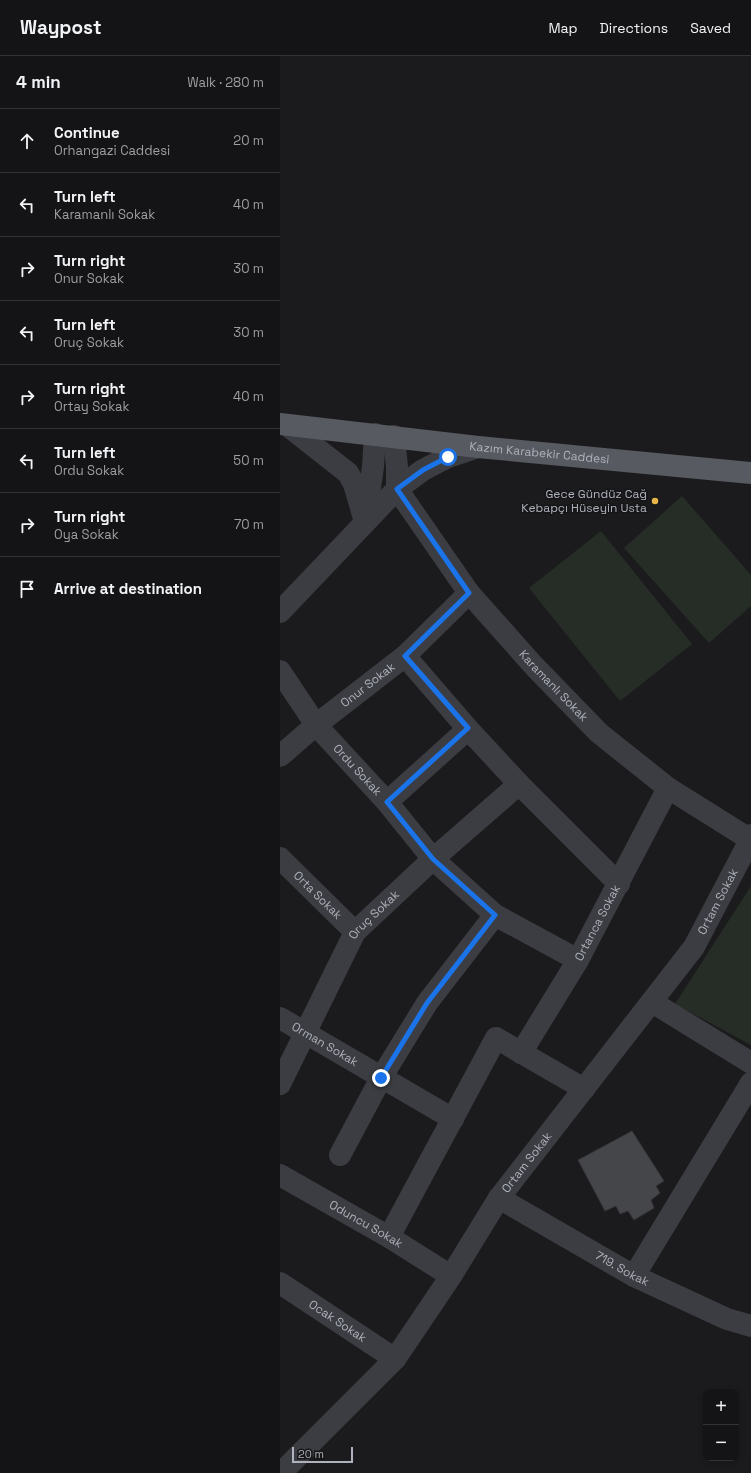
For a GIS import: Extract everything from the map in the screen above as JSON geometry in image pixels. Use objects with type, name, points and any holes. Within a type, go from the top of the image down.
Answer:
[{"type":"main road","name":"Kazım Karabekir Caddesi","points":[[283,424],[478,447],[751,473]]},
{"type":"street","points":[[283,424],[348,473],[354,484],[365,522]]},
{"type":"street","points":[[365,522],[373,467],[385,435]]},
{"type":"street","points":[[385,435],[397,467],[397,489]]},
{"type":"street","points":[[280,612],[397,489],[423,470],[448,457],[478,447]]},
{"type":"street","name":"Karamanlı Sokak","points":[[397,489],[469,593],[534,666],[599,733],[668,788],[751,838]]},
{"type":"street","name":"Onur Sokak","points":[[280,756],[316,725],[405,656],[469,593]]},
{"type":"street","points":[[405,656],[519,784],[619,884]]},
{"type":"street","name":"Ordu Sokak","points":[[280,671],[316,725],[387,802],[433,859],[495,915],[578,960]]},
{"type":"street","points":[[387,802],[468,728]]},
{"type":"street","name":"Oruç Sokak","points":[[280,1084],[355,932],[433,859],[519,784]]},
{"type":"street","name":"Ortanca Sokak","points":[[520,1053],[578,960],[668,788]]},
{"type":"street","name":"Ortam Sokak","points":[[282,1473],[395,1359],[451,1276],[499,1198],[694,947],[751,838]]},
{"type":"street","name":"Orta Sokak","points":[[280,858],[355,932]]},
{"type":"street","points":[[340,1155],[381,1078],[427,1003],[495,915]]},
{"type":"street","points":[[652,1002],[751,1063]]},
{"type":"street","name":"Orman Sokak","points":[[280,1018],[452,1119]]},
{"type":"street","points":[[389,1237],[496,1038],[584,1089]]},
{"type":"street","points":[[634,1276],[751,1083]]},
{"type":"street","name":"Oduncu Sokak","points":[[281,1177],[389,1237],[451,1276]]},
{"type":"street","name":"719. Sokak","points":[[499,1198],[634,1276],[727,1319],[751,1326]]},
{"type":"street","name":"Ocak Sokak","points":[[280,1283],[395,1359]]},
{"type":"shaded area","points":[[682,496],[751,575],[751,606],[709,643],[624,548]]},
{"type":"shaded area","points":[[601,531],[692,644],[620,701],[529,588]]},
{"type":"shaded area","points":[[751,886],[751,1045],[675,1004]]},
{"type":"building","points":[[632,1131],[664,1181],[656,1186],[660,1193],[651,1200],[654,1208],[634,1220],[628,1211],[620,1214],[616,1206],[605,1211],[578,1160]]},
{"type":"place","name":"Gece Gündüz Cağ Kebapçı Hüseyin Usta","points":[[655,501]]},
{"type":"route","points":[[381,1078],[427,1003],[495,915],[433,859],[387,802],[468,728],[405,656],[469,593],[397,489],[423,470],[448,457]]}]
